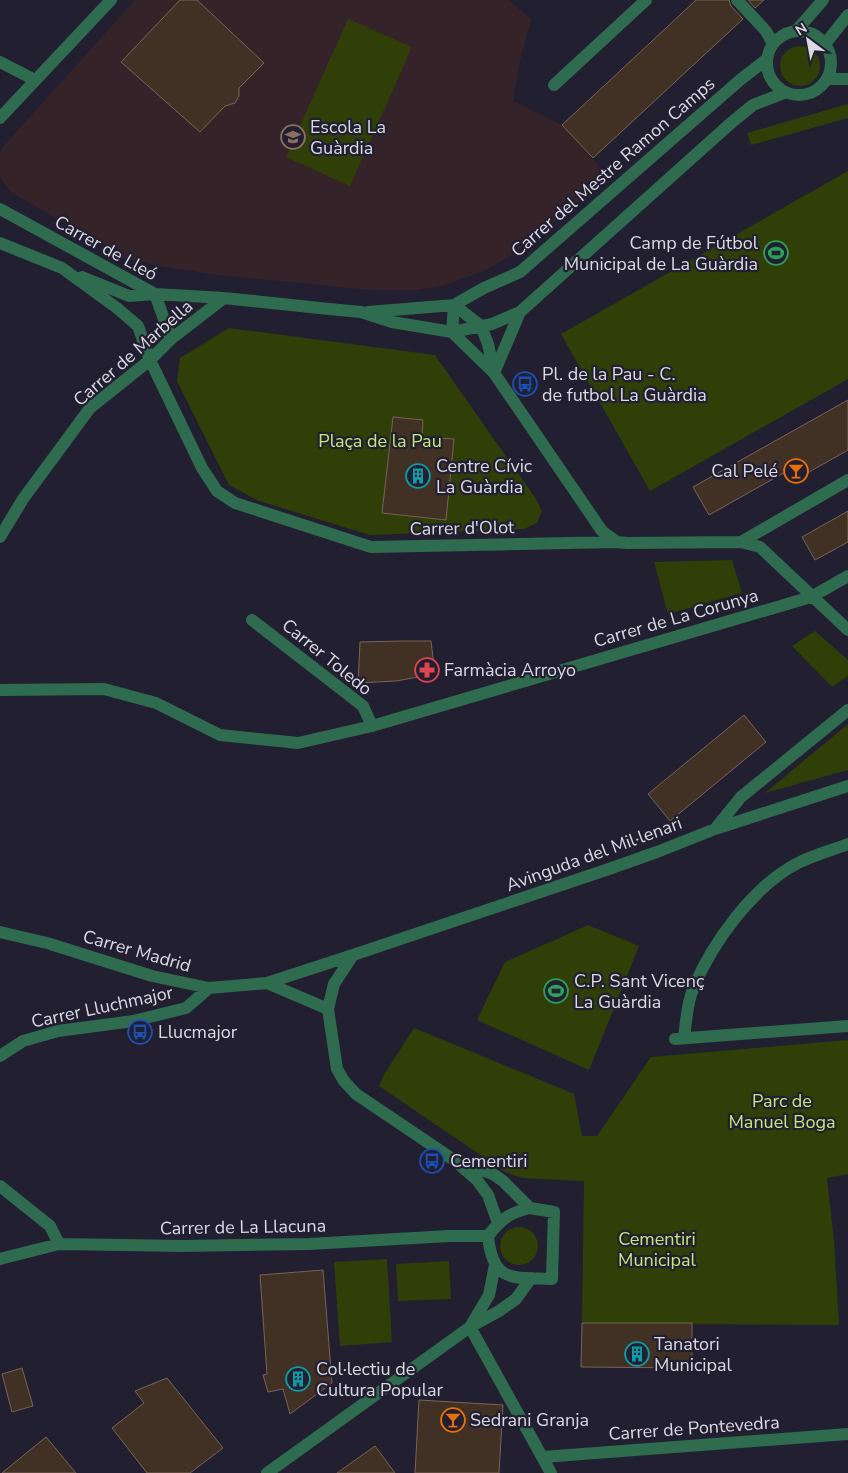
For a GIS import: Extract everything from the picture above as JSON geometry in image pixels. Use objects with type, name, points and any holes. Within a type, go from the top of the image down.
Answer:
[{"type":"street","points":[[0,118],[112,0]]},
{"type":"street","points":[[554,85],[646,0]]},
{"type":"street","points":[[737,0],[766,31],[773,44]]},
{"type":"street","points":[[796,31],[823,0]]},
{"type":"street","points":[[825,44],[848,15]]},
{"type":"street","points":[[784,93],[771,80],[767,59],[773,44],[784,35],[796,31],[807,32],[817,36],[825,44],[831,62],[827,79],[848,79]]},
{"type":"street","name":"Carrer del Mestre Ramon Camps","points":[[62,268],[129,296],[155,294],[224,298],[361,312],[454,305],[484,288],[520,272],[740,80],[767,59]]},
{"type":"street","points":[[0,62],[35,80]]},
{"type":"street","name":"Carrer del Mestre Ramon Camps","points":[[361,312],[392,322],[452,332],[492,324],[520,312],[753,105],[784,93],[804,95],[821,86],[827,79]]},
{"type":"street","name":"Carrer de Lleó","points":[[0,209],[155,294],[171,339]]},
{"type":"street","points":[[0,243],[62,268]]},
{"type":"street","name":"Carrer d'Olot","points":[[62,268],[117,308],[138,326],[150,360],[202,468],[217,491],[235,503],[371,547],[617,542],[741,542],[848,480]]},
{"type":"street","name":"Carrer de Marbella","points":[[0,537],[22,499],[90,408],[150,360],[171,339],[224,298]]},
{"type":"street","points":[[454,305],[481,326],[488,344],[494,373]]},
{"type":"street","points":[[454,305],[452,332],[494,373],[602,531],[617,542]]},
{"type":"street","points":[[494,373],[520,312]]},
{"type":"street","points":[[741,542],[760,547],[848,630]]},
{"type":"street","name":"Carrer de La Corunya","points":[[0,690],[104,689],[156,702],[220,735],[298,743],[372,726],[811,597],[848,576]]},
{"type":"street","name":"Carrer Toledo","points":[[252,620],[363,706],[372,726]]},
{"type":"street","points":[[715,829],[741,797],[848,710]]},
{"type":"street","name":"Avinguda del Mil·lenari","points":[[353,956],[649,855],[715,829],[848,786]]},
{"type":"street","points":[[848,844],[798,863],[774,879],[750,900],[718,943],[692,991],[680,1038],[848,1026]]},
{"type":"street","name":"Carrer Madrid","points":[[0,932],[47,943],[152,976],[209,988],[267,983],[353,956]]},
{"type":"street","points":[[353,956],[334,984],[328,1009],[337,1069],[344,1081],[356,1094],[455,1160],[477,1180],[488,1195],[498,1223]]},
{"type":"street","name":"Carrer Madrid","points":[[267,983],[328,1009]]},
{"type":"street","name":"Carrer Lluchmajor","points":[[0,1056],[23,1041],[58,1031],[133,1021],[186,1008],[209,988]]},
{"type":"street","points":[[455,1160],[493,1174],[503,1181],[530,1208]]},
{"type":"street","points":[[0,1186],[50,1226],[59,1244]]},
{"type":"street","points":[[530,1208],[554,1212],[552,1279],[510,1276],[503,1273],[495,1265],[490,1255],[488,1236],[498,1223],[516,1212],[530,1208]]},
{"type":"street","name":"Carrer de La Llacuna","points":[[0,1259],[59,1244],[223,1246],[488,1236]]},
{"type":"street","points":[[470,1327],[489,1295],[495,1265]]},
{"type":"street","points":[[267,1473],[470,1327],[499,1311],[516,1298],[530,1278]]},
{"type":"street","points":[[470,1327],[551,1473]]},
{"type":"street","name":"Carrer de Pontevedra","points":[[543,1457],[848,1434]]},
{"type":"shaded area","name":"Escola La Guàrdia","points":[[135,0],[508,0],[531,19],[520,61],[513,101],[562,125],[605,173],[578,202],[509,257],[482,272],[445,285],[416,290],[371,290],[217,275],[153,265],[124,258],[11,192],[2,181],[0,175],[0,153],[1,149]]},
{"type":"green space","points":[[348,19],[412,47],[350,186],[286,157]]},
{"type":"green space","points":[[804,46],[811,49],[817,55],[820,66],[819,74],[811,83],[804,86],[796,86],[789,83],[781,74],[780,62],[783,55],[792,47]]},
{"type":"green space","points":[[848,104],[848,118],[751,145],[747,133]]},
{"type":"green space","name":"Camp de Fútbol Municipal de La Guàrdia","points":[[848,171],[848,379],[650,491],[561,334]]},
{"type":"green space","name":"Plaça de la Pau","points":[[229,328],[435,355],[536,499],[542,511],[537,523],[524,529],[370,535],[259,501],[229,485],[177,381],[180,358]]},
{"type":"green space","points":[[732,560],[742,593],[668,614],[654,562]]},
{"type":"green space","points":[[815,631],[848,660],[848,676],[832,687],[792,646]]},
{"type":"green space","points":[[848,724],[848,770],[765,793]]},
{"type":"green space","name":"C.P. Sant Vicenç La Guàrdia","points":[[588,925],[639,946],[589,1070],[477,1020],[505,962]]},
{"type":"green space","points":[[414,1028],[574,1094],[582,1136],[597,1136],[651,1057],[848,1040],[848,1174],[827,1178],[834,1241],[839,1325],[582,1323],[584,1181],[523,1178],[507,1173],[379,1086],[385,1073]]},
{"type":"green space","points":[[519,1227],[532,1233],[538,1246],[532,1259],[519,1265],[506,1259],[500,1246],[506,1233]]},
{"type":"green space","points":[[387,1259],[392,1342],[340,1346],[334,1262]]},
{"type":"green space","points":[[449,1261],[451,1299],[398,1301],[396,1264]]},
{"type":"building","points":[[180,0],[197,0],[264,63],[239,88],[239,96],[235,103],[225,106],[200,132],[121,62]]},
{"type":"building","points":[[696,0],[729,0],[731,6],[743,19],[593,158],[562,125]]},
{"type":"building","points":[[748,0],[764,0],[755,8]]},
{"type":"building","points":[[848,400],[848,450],[795,480],[789,470],[709,515],[693,487]]},
{"type":"building","name":"Centre Cívic La Guàrdia","points":[[393,417],[423,420],[422,437],[454,439],[446,520],[382,513]]},
{"type":"building","points":[[848,511],[848,542],[815,560],[802,537]]},
{"type":"building","points":[[431,641],[435,674],[396,681],[358,683],[360,642]]},
{"type":"building","points":[[744,715],[766,742],[670,821],[648,794]]},
{"type":"building","points":[[323,1270],[332,1383],[290,1414],[283,1389],[268,1392],[263,1375],[267,1374],[260,1275]]},
{"type":"building","name":"Tanatori Municipal","points":[[582,1323],[692,1323],[692,1368],[581,1367]]},
{"type":"building","points":[[22,1368],[33,1406],[12,1412],[2,1374]]},
{"type":"building","points":[[167,1378],[223,1448],[190,1473],[147,1473],[112,1428],[144,1403],[135,1391]]},
{"type":"building","points":[[419,1400],[503,1405],[499,1473],[415,1473]]},
{"type":"building","points":[[46,1437],[76,1473],[2,1473]]},
{"type":"building","points":[[375,1446],[395,1473],[337,1473]]},
{"type":"place","name":"Escola La Guàrdia","points":[[293,137]]},
{"type":"place","name":"Camp de Fútbol Municipal de La Guàrdia","points":[[776,253]]},
{"type":"place","name":"Pl. de la Pau - C. de futbol La Guàrdia","points":[[525,384]]},
{"type":"place","name":"Cal Pelé","points":[[796,471]]},
{"type":"place","name":"Centre Cívic La Guàrdia","points":[[418,476]]},
{"type":"place","name":"Farmàcia Arroyo","points":[[427,670]]},
{"type":"place","name":"C.P. Sant Vicenç La Guàrdia","points":[[556,991]]},
{"type":"place","name":"Llucmajor","points":[[140,1032]]},
{"type":"place","name":"Cementiri","points":[[432,1161]]},
{"type":"place","name":"Tanatori Municipal","points":[[637,1354]]},
{"type":"place","name":"Col·lectiu de Cultura Popular","points":[[298,1379]]},
{"type":"place","name":"Sedrani Granja","points":[[453,1420]]},
{"type":"park label","name":"Parc de Manuel Boga","points":[[782,1111]]},
{"type":"park label","name":"Cementiri Municipal","points":[[657,1249]]}]
